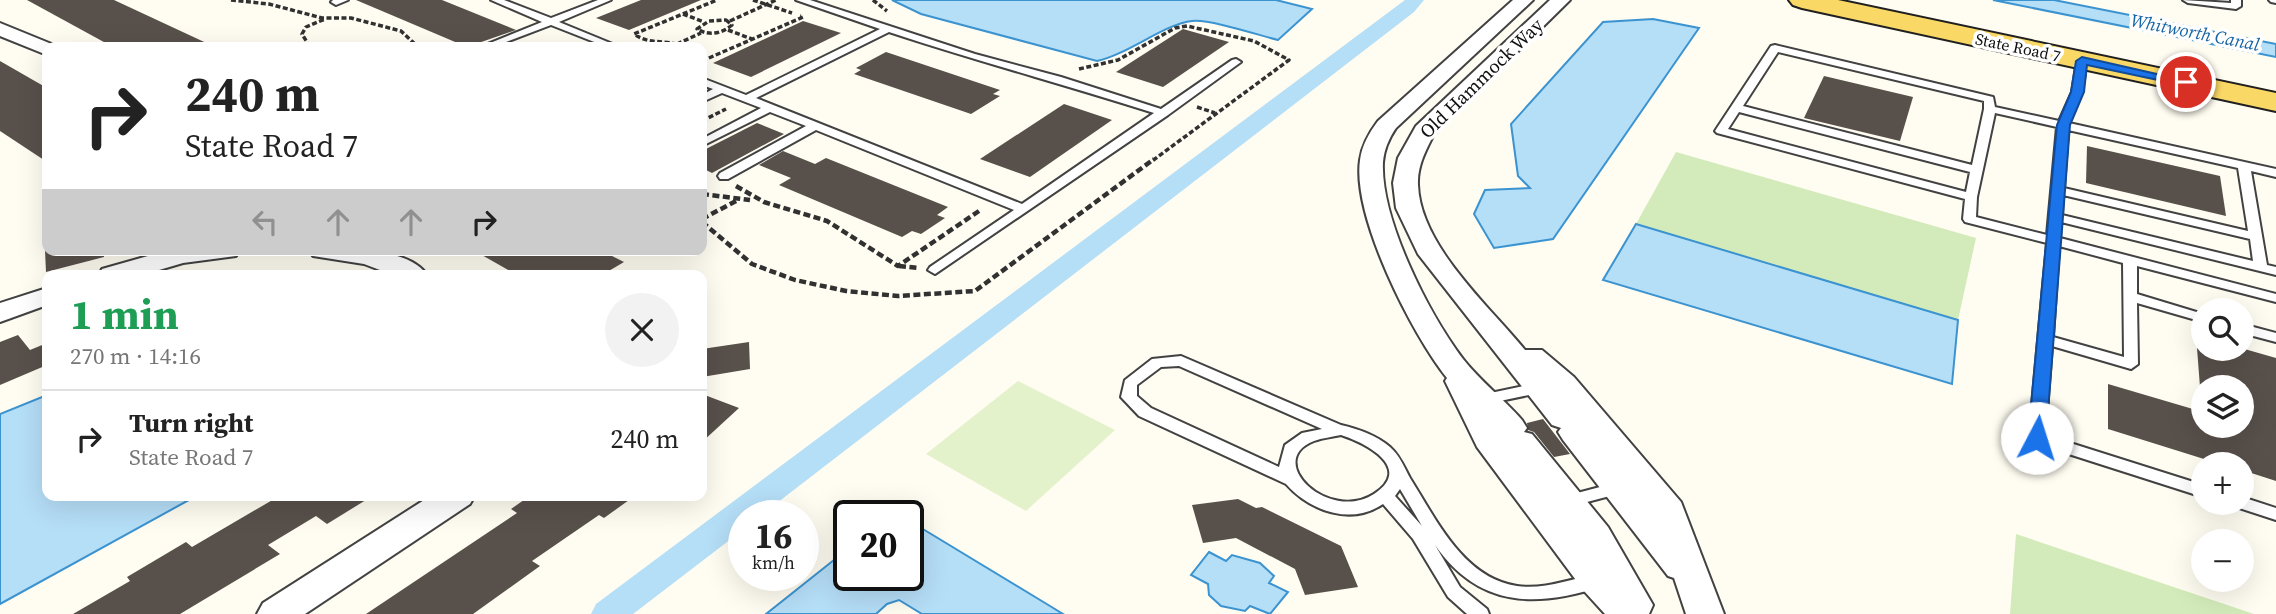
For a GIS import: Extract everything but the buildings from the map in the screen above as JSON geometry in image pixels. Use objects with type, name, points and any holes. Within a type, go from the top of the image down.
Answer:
[{"type":"main road","name":"State Road 7","points":[[1802,0],[2276,102]]},
{"type":"main road","name":"State Road 7","points":[[1895,0],[2276,79]]},
{"type":"main road","points":[[2186,82],[2276,93]]},
{"type":"street","name":"Old Hammock Way","points":[[1524,0],[1394,115],[1381,131],[1373,151],[1370,183],[1374,202],[1425,321],[1452,366],[1477,400],[1516,435],[1555,504]]},
{"type":"street","name":"Old Hammock Way","points":[[1561,0],[1436,117],[1416,142],[1409,157],[1405,191],[1417,231],[1436,263],[1474,307],[1551,386],[1632,486]]},
{"type":"street","points":[[0,29],[41,45]]},
{"type":"street","points":[[0,51],[41,45]]},
{"type":"street","points":[[128,270],[172,256]]},
{"type":"street","points":[[361,256],[397,265],[406,270]]},
{"type":"street","points":[[0,313],[42,298]]},
{"type":"street","name":"Old Hammock Way","points":[[1551,386],[1569,425],[1632,486],[1669,511],[1705,614]]},
{"type":"street","name":"Old Hammock Way","points":[[1477,400],[1488,439],[1555,504],[1596,536],[1608,578],[1628,614]]},
{"type":"street","points":[[276,614],[449,501]]},
{"type":"street","name":"Old Hammock Way","points":[[1608,578],[1640,614]]},
{"type":"lane","points":[[496,0],[602,42]]},
{"type":"lane","points":[[498,42],[606,0]]},
{"type":"lane","points":[[801,0],[1164,113]]},
{"type":"lane","points":[[2188,0],[2225,7],[2236,6],[2236,0]]},
{"type":"lane","points":[[746,99],[888,29]]},
{"type":"lane","points":[[1971,197],[1721,131],[1775,48],[1989,99],[1990,109],[1971,197],[1969,219],[2276,298]]},
{"type":"lane","points":[[2082,61],[2077,92],[2063,125],[2037,438],[2191,487]]},
{"type":"lane","points":[[935,270],[1236,62]]},
{"type":"lane","points":[[707,83],[1024,209]]},
{"type":"lane","points":[[707,96],[722,89]]},
{"type":"lane","points":[[707,140],[769,108]]},
{"type":"lane","points":[[1736,108],[1977,170]]},
{"type":"lane","points":[[1990,109],[2276,173]]},
{"type":"lane","points":[[724,176],[815,126]]},
{"type":"lane","points":[[2244,166],[2261,268]]},
{"type":"lane","points":[[2058,190],[2256,237]]},
{"type":"lane","points":[[2056,217],[2276,271]]},
{"type":"lane","points":[[2045,339],[2131,365],[2130,260]]},
{"type":"lane","points":[[2131,297],[2191,314]]},
{"type":"lane","points":[[2254,332],[2276,338]]},
{"type":"lane","points":[[1291,479],[1145,412],[1134,405],[1129,397],[1130,383],[1157,362],[1181,361],[1339,430],[1365,435],[1384,447],[1396,463],[1396,481],[1386,496],[1367,506],[1341,508],[1316,501],[1297,488],[1287,471],[1287,454],[1298,440],[1318,431],[1339,430]]},
{"type":"lane","points":[[1477,400],[1551,386]]},
{"type":"lane","points":[[1396,469],[1453,555],[1479,579],[1516,593],[1608,578]]},
{"type":"lane","points":[[1555,504],[1632,486]]},
{"type":"lane","points":[[1386,496],[1419,534],[1454,592],[1480,614]]},
{"type":"lane","points":[[2254,507],[2276,514]]},
{"type":"path","points":[[248,3],[255,0]]},
{"type":"path","points":[[672,42],[646,42],[634,34],[717,0]]},
{"type":"path","points":[[707,59],[803,16],[753,0]]},
{"type":"path","points":[[682,14],[704,22],[730,21],[776,0]]},
{"type":"path","points":[[873,0],[899,15]]},
{"type":"path","points":[[307,42],[302,34],[306,27],[329,18]]},
{"type":"path","points":[[727,30],[732,25],[730,21]]},
{"type":"path","points":[[702,33],[697,29],[704,22]]},
{"type":"path","points":[[707,226],[717,239],[768,272],[868,294],[942,296],[975,291],[1289,60],[1285,53],[1194,25],[1178,27],[1108,66],[1079,69],[1067,65]]},
{"type":"path","points":[[681,42],[702,33],[727,30],[752,39]]},
{"type":"path","points":[[1191,105],[1216,113]]},
{"type":"path","points":[[707,118],[726,109]]},
{"type":"path","points":[[724,176],[750,200]]},
{"type":"path","points":[[707,195],[750,200],[815,215],[848,230],[881,258],[898,266],[981,212],[971,207]]},
{"type":"path","points":[[707,217],[741,199]]},
{"type":"green space","points":[[1676,152],[1976,238],[1958,320],[1636,224]]},
{"type":"green space","points":[[1018,381],[1115,430],[1026,511],[926,454]]},
{"type":"green space","points":[[2016,534],[2254,614],[2010,614]]},
{"type":"water","points":[[892,0],[1276,0],[1312,9],[1278,40],[1222,25],[1192,21],[1181,23],[1097,61],[921,14]]},
{"type":"water","name":"Whitworth Canal","points":[[1993,0],[2054,0],[2276,44],[2276,57]]},
{"type":"water","points":[[1653,19],[1699,28],[1553,239],[1494,248],[1474,214],[1485,190],[1530,188],[1518,176],[1511,124],[1603,22]]},
{"type":"water","points":[[1636,224],[1958,320],[1952,384],[1603,280]]},
{"type":"water","points":[[42,397],[42,501],[187,501],[0,604],[0,414]]},
{"type":"water","points":[[924,530],[1063,614],[922,614],[899,600],[887,604],[876,614],[766,614],[795,591],[819,591],[819,572],[833,561],[833,591],[924,591]]},
{"type":"water","points":[[1209,552],[1226,561],[1232,555],[1260,563],[1274,576],[1269,583],[1288,592],[1270,614],[1250,606],[1245,611],[1221,606],[1209,595],[1208,584],[1191,575]]},
{"type":"waterway","points":[[608,614],[1408,8],[1415,0]]},
{"type":"route","points":[[2037,438],[2063,125],[2077,92],[2082,61],[2186,82]]}]
